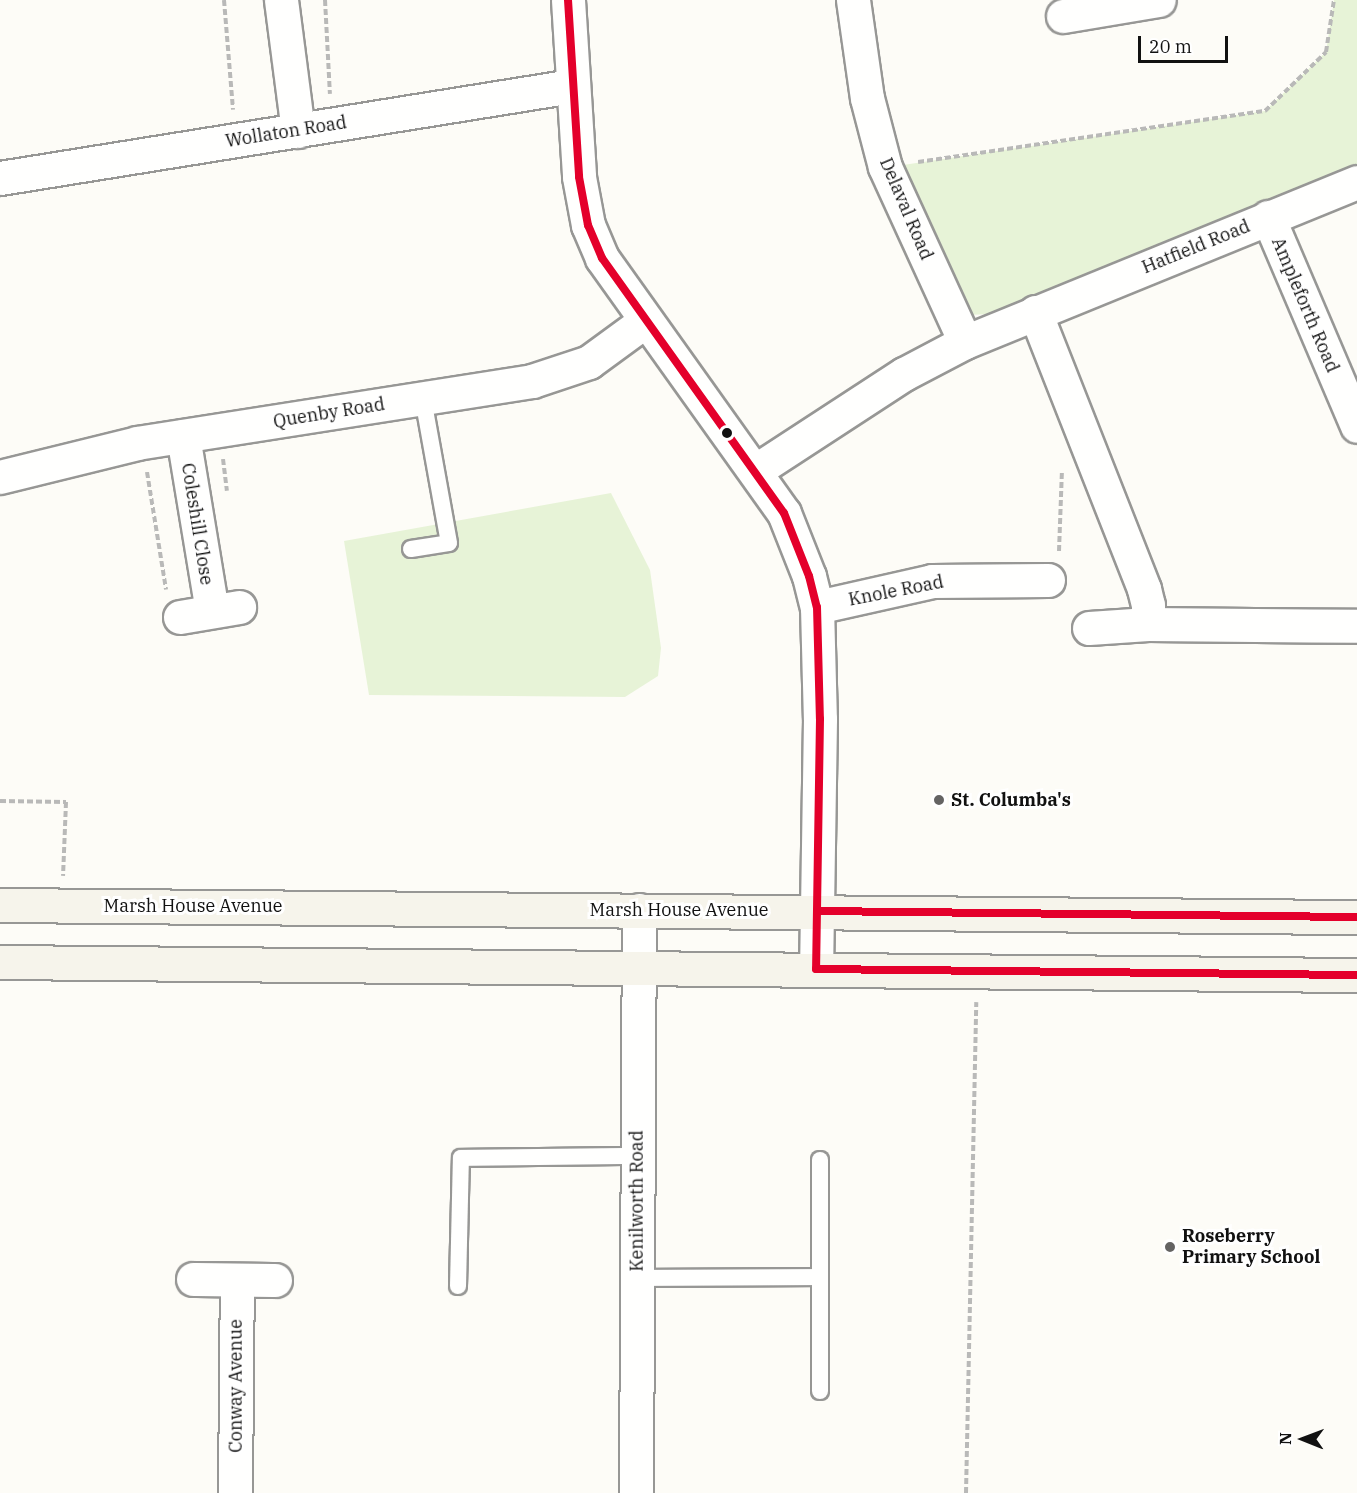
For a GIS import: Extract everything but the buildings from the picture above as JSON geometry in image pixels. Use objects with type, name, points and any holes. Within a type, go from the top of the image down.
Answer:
[{"type":"street","points":[[281,0],[298,131]]},
{"type":"street","points":[[568,0],[579,177],[588,225],[602,258],[784,513],[798,543],[817,607],[820,719],[816,969]]},
{"type":"street","name":"Delaval Road","points":[[853,0],[867,98],[885,167],[965,342]]},
{"type":"street","points":[[1063,16],[1125,2],[1158,0]]},
{"type":"street","name":"Wollaton Road","points":[[0,178],[572,86]]},
{"type":"street","name":"Hatfield Road","points":[[755,471],[904,374],[965,342],[1357,182]]},
{"type":"street","name":"Ampleforth Road","points":[[1268,218],[1357,426]]},
{"type":"street","points":[[1035,312],[1144,589],[1148,605],[1148,624]]},
{"type":"street","name":"Quenby Road","points":[[0,477],[142,442],[532,381],[589,362],[645,321]]},
{"type":"street","name":"Coleshill Close","points":[[180,617],[225,609],[183,436]]},
{"type":"street","name":"Knole Road","points":[[817,607],[932,581],[1047,577]]},
{"type":"street","points":[[1089,628],[1148,624],[1357,626]]},
{"type":"street","name":"Marsh House Avenue","points":[[0,905],[1357,917]]},
{"type":"street","name":"Kenilworth Road","points":[[636,1493],[639,910]]},
{"type":"street","points":[[0,962],[1357,975]]},
{"type":"street","points":[[193,1279],[275,1280]]},
{"type":"street","name":"Conway Avenue","points":[[235,1493],[237,1280]]},
{"type":"lane","points":[[411,549],[449,543],[423,398]]},
{"type":"lane","points":[[458,1286],[461,1158],[637,1156]]},
{"type":"lane","points":[[820,1160],[820,1391]]},
{"type":"lane","points":[[637,1278],[820,1276]]},
{"type":"path","points":[[224,0],[235,141]]},
{"type":"path","points":[[325,0],[332,125]]},
{"type":"path","points":[[885,167],[1265,111],[1326,52],[1334,0]]},
{"type":"path","points":[[142,442],[170,610],[180,617]]},
{"type":"path","points":[[1047,577],[1058,558],[1062,467]]},
{"type":"path","points":[[0,801],[66,802],[62,905]]},
{"type":"path","points":[[966,1493],[977,971]]},
{"type":"green space","points":[[1334,0],[1357,0],[1357,170],[992,314],[967,315],[903,165],[1265,111],[1326,52]]},
{"type":"green space","points":[[611,493],[650,570],[661,648],[658,676],[625,697],[369,695],[344,541]]},
{"type":"transit line","points":[[568,0],[579,177],[588,225],[602,258],[784,513],[809,576],[817,607],[820,719],[816,969],[1357,975]]},
{"type":"transit line","points":[[817,911],[1357,917]]},
{"type":"place","name":"St. Columba's","points":[[939,800]]},
{"type":"place","name":"Roseberry Primary School","points":[[1170,1247]]}]
